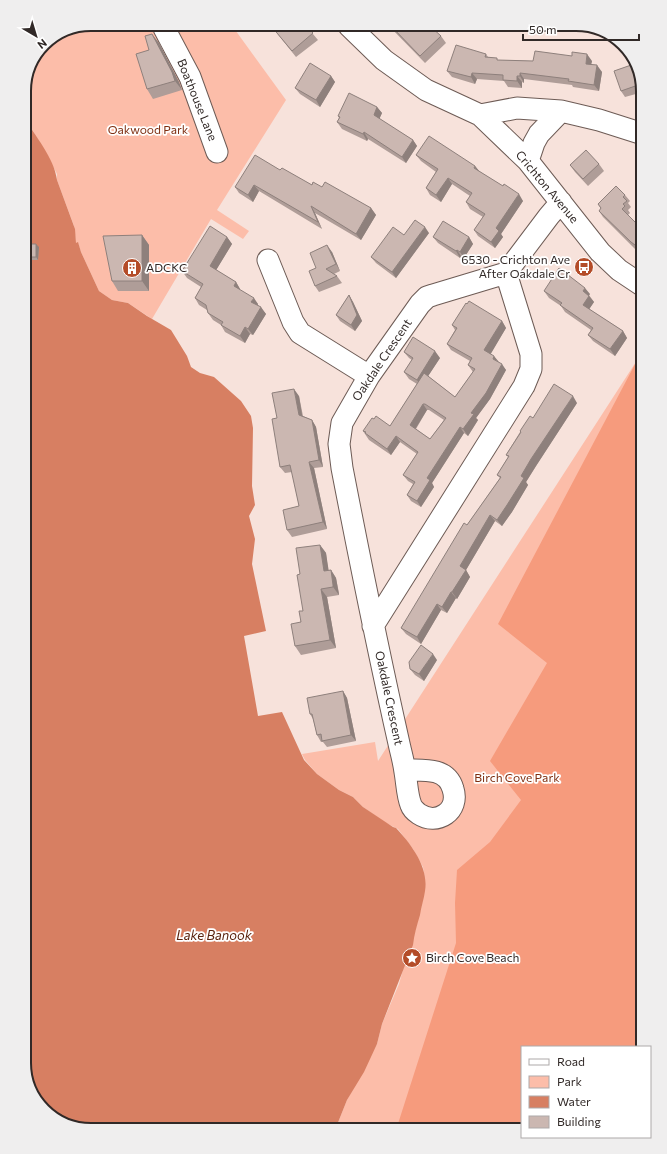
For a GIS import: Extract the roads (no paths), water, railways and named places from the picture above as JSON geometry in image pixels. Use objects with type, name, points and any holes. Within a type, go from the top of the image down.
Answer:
[{"type":"street","name":"Boathouse Lane","points":[[166,31],[190,77],[217,152]]},
{"type":"street","name":"Crichton Avenue","points":[[354,31],[384,60],[426,90],[480,115],[528,161],[600,252],[619,270],[636,281]]},
{"type":"street","points":[[480,115],[517,108],[561,111],[599,120],[636,132]]},
{"type":"street","points":[[528,161],[534,142],[539,134],[561,111]]},
{"type":"street","points":[[373,626],[529,376],[531,369],[531,354],[506,273],[561,202]]},
{"type":"street","points":[[268,260],[293,322],[300,333],[369,376]]},
{"type":"street","name":"Oakdale Crescent","points":[[405,770],[373,626],[342,468],[339,444],[342,422],[369,376],[420,304],[427,298],[446,290],[506,273]]},
{"type":"water","name":"Lake Banook","points":[[31,128],[44,147],[52,163],[75,229],[76,243],[78,242],[99,291],[112,300],[128,303],[171,330],[187,356],[191,367],[200,373],[214,377],[241,401],[251,416],[253,428],[252,486],[255,505],[249,516],[255,539],[252,564],[266,631],[244,636],[258,716],[282,712],[304,760],[317,774],[339,790],[353,797],[363,807],[396,828],[418,856],[422,865],[426,882],[425,894],[413,945],[382,1024],[377,1044],[364,1072],[347,1100],[338,1123],[88,1123],[72,1120],[58,1113],[41,1096],[33,1078],[31,1062]]},
{"type":"place","name":"6530 - Crichton Ave After Oakdale Cr","points":[[584,267]]},
{"type":"place","name":"ADCKC","points":[[132,268]]},
{"type":"place","name":"Birch Cove Beach","points":[[412,958]]},
{"type":"park label","name":"Oakwood Park","points":[[148,130]]},
{"type":"park label","name":"Birch Cove Park","points":[[517,778]]}]
